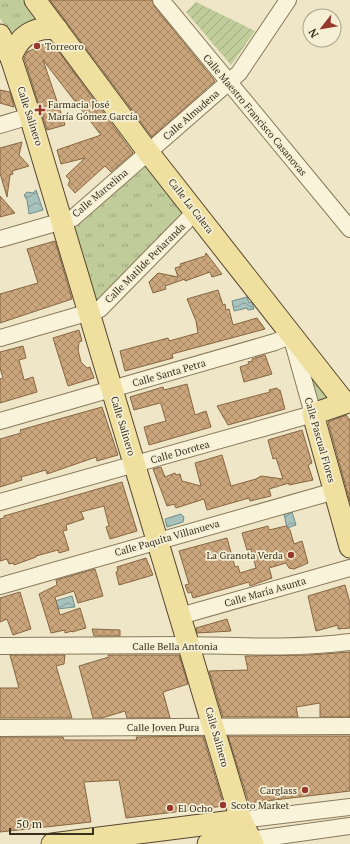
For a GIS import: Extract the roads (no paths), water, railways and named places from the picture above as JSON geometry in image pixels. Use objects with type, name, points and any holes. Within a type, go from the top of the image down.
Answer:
[{"type":"main road","name":"Calle La Calera","points":[[35,0],[148,152],[348,405]]},
{"type":"main road","points":[[11,58],[13,50],[24,36],[40,29],[57,29]]},
{"type":"main road","name":"Calle Salinero","points":[[0,35],[11,58],[30,116],[241,820],[252,842]]},
{"type":"main road","points":[[313,414],[348,405]]},
{"type":"main road","name":"Calle Pascual Flores","points":[[313,414],[350,547]]},
{"type":"main road","points":[[52,844],[241,820]]},
{"type":"main road","points":[[208,844],[252,842]]},
{"type":"street","name":"Calle Maestro Francisco Casanovas","points":[[161,0],[350,229]]},
{"type":"street","name":"Calle Almudena","points":[[148,152],[239,73],[288,0]]},
{"type":"street","points":[[0,124],[30,116]]},
{"type":"street","name":"Calle Marcelina","points":[[0,239],[73,218],[148,152]]},
{"type":"street","name":"Calle Matilde Peñaranda","points":[[0,338],[100,309],[195,212]]},
{"type":"street","name":"Calle Santa Petra","points":[[0,421],[275,342],[285,338],[290,333]]},
{"type":"street","name":"Calle Pascual Flores","points":[[290,333],[313,414]]},
{"type":"street","name":"Calle Dorotea","points":[[0,502],[313,414]]},
{"type":"street","name":"Calle Paquita Villanueva","points":[[0,586],[335,491]]},
{"type":"street","name":"Calle María Asunta","points":[[180,616],[350,568]]},
{"type":"street","name":"Calle Bella Antonia","points":[[0,646],[189,645],[206,647],[350,642]]},
{"type":"street","name":"Calle Joven Pura","points":[[0,728],[350,726]]},
{"type":"street","points":[[241,820],[350,807]]},
{"type":"street","points":[[252,842],[350,826]]},
{"type":"water","points":[[36,190],[43,210],[29,214],[27,200],[24,195],[27,192],[33,193]]},
{"type":"water","points":[[247,297],[249,303],[252,302],[254,309],[248,310],[247,308],[234,311],[232,301]]},
{"type":"water","points":[[292,512],[296,525],[287,528],[284,514]]},
{"type":"water","points":[[181,514],[184,517],[183,522],[167,527],[165,519]]},
{"type":"water","points":[[72,596],[75,607],[57,609],[55,601]]},
{"type":"place","name":"Torreoro","points":[[37,46]]},
{"type":"place","name":"Farmacia José María Gómez García","points":[[40,110]]},
{"type":"place","name":"La Granota Verda","points":[[291,555]]},
{"type":"place","name":"Carglass","points":[[305,790]]},
{"type":"place","name":"Scoto Market","points":[[223,805]]},
{"type":"place","name":"El Ocho","points":[[170,808]]}]
